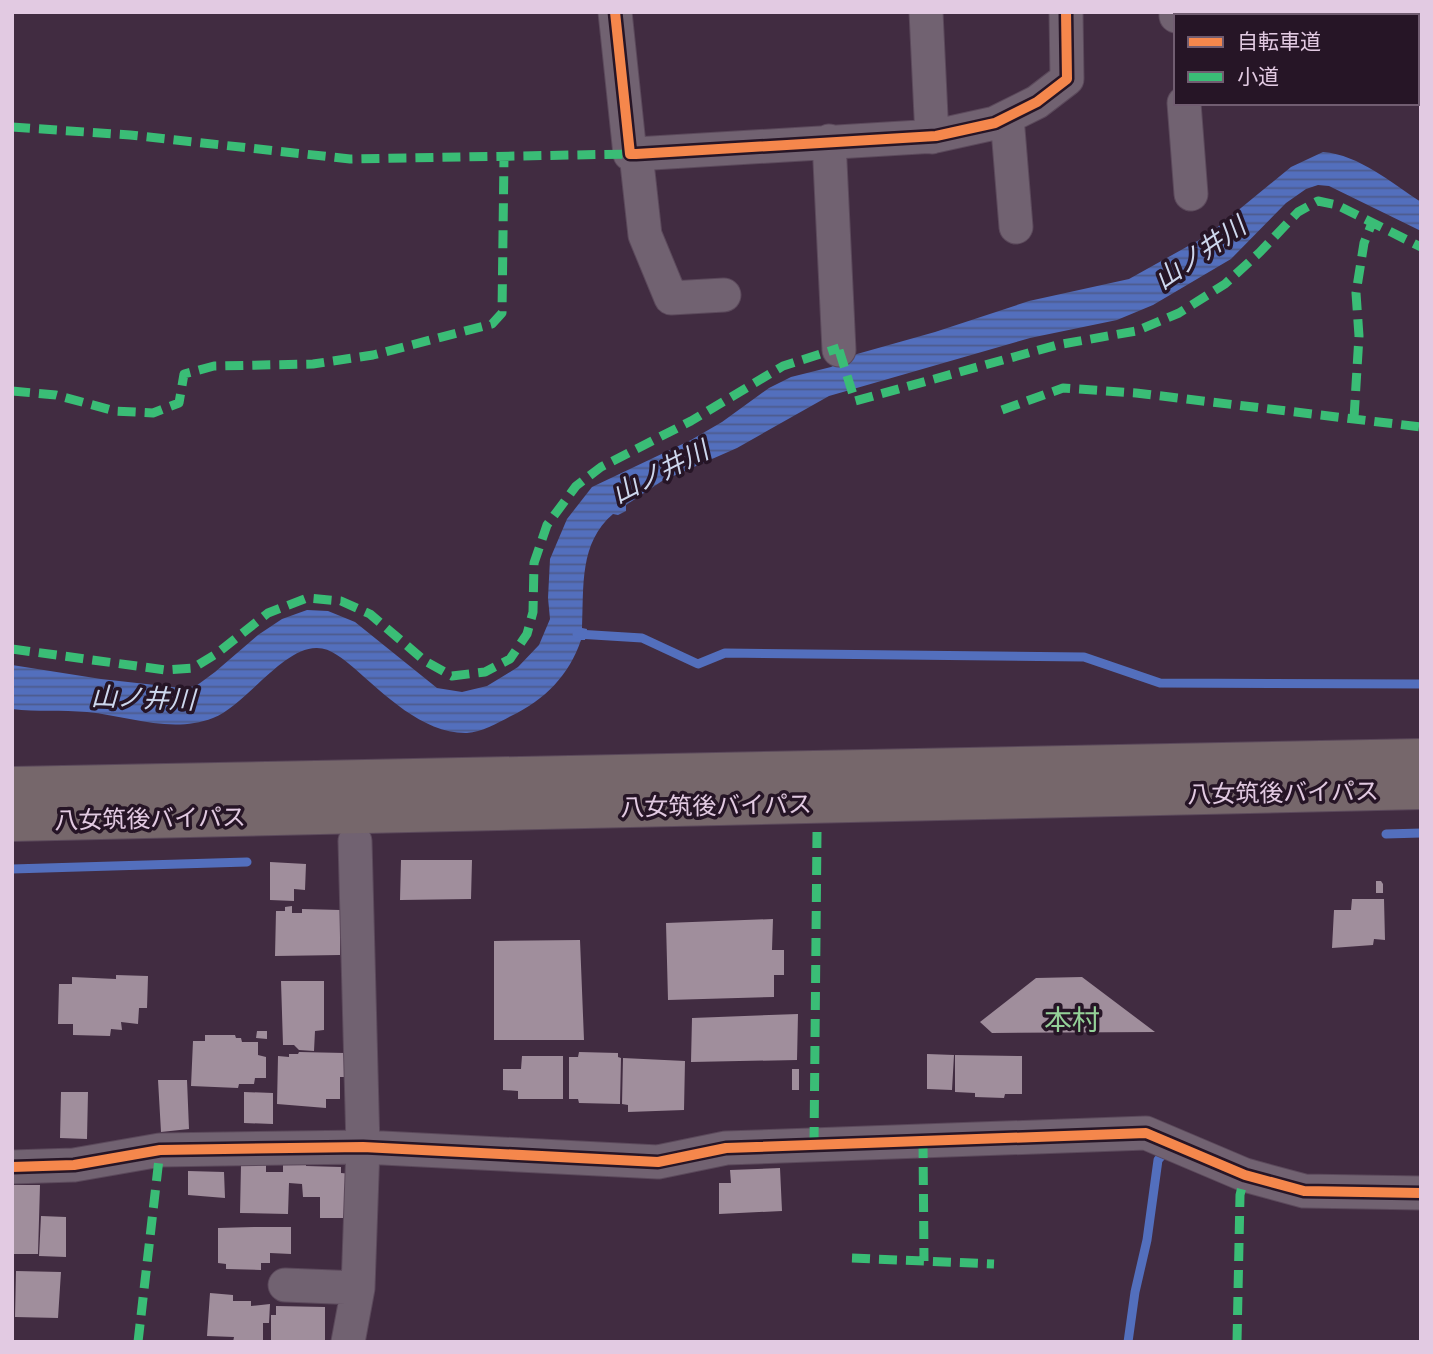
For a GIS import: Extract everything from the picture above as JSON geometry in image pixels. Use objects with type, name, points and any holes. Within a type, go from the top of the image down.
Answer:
[{"type":"highway","name":"八女筑後バイパス","points":[[12,786],[1421,758]]},
{"type":"highway","name":"八女筑後バイパス","points":[[12,822],[1421,790]]},
{"type":"street","points":[[615,12],[630,154],[932,136],[995,123],[1037,102],[1067,79],[1066,12]]},
{"type":"street","points":[[926,12],[932,136]]},
{"type":"street","points":[[1355,14],[1374,12]]},
{"type":"street","points":[[1184,105],[1191,194]]},
{"type":"street","points":[[1007,117],[1016,227]]},
{"type":"street","points":[[829,141],[839,350]]},
{"type":"street","points":[[636,154],[645,235],[671,298],[724,295]]},
{"type":"street","points":[[348,1342],[358,1288],[363,1147],[355,841]]},
{"type":"street","points":[[12,1167],[74,1164],[160,1150],[363,1147],[659,1161],[726,1149],[1146,1133],[1245,1175],[1304,1191],[1421,1193]]},
{"type":"street","points":[[285,1285],[358,1288]]},
{"type":"water","name":"山ノ井川","points":[[1323,152],[1350,158],[1362,164],[1421,202],[1421,231],[1329,186],[1318,185],[1306,189],[1286,203],[1231,259],[1153,305],[1117,320],[1030,338],[829,396],[737,448],[662,481],[626,505],[626,511],[613,514],[594,538],[584,581],[582,628],[587,629],[585,640],[581,640],[563,675],[535,702],[490,727],[467,733],[435,727],[405,711],[337,655],[317,648],[304,650],[291,657],[226,711],[197,722],[166,724],[87,712],[12,709],[12,665],[101,679],[182,688],[196,686],[258,635],[282,619],[307,610],[328,611],[355,622],[437,688],[462,692],[487,686],[518,667],[539,645],[550,619],[550,559],[567,519],[592,487],[691,440],[722,422],[769,388],[791,377],[831,367],[857,354],[1029,301],[1129,279],[1208,235],[1291,167]]},
{"type":"building","points":[[401,860],[472,860],[471,899],[400,900]]},
{"type":"building","points":[[270,862],[306,864],[305,890],[294,889],[294,901],[270,900]]},
{"type":"building","points":[[1376,881],[1383,884],[1383,893],[1376,893]]},
{"type":"building","points":[[1352,899],[1384,899],[1385,940],[1374,939],[1373,945],[1332,948],[1334,910],[1351,910]]},
{"type":"building","points":[[292,906],[292,913],[302,913],[302,909],[340,910],[340,955],[275,956],[276,911],[285,911],[285,907]]},
{"type":"building","points":[[773,919],[772,950],[784,950],[784,975],[774,975],[774,997],[668,1000],[666,923]]},
{"type":"building","points":[[580,940],[584,1040],[494,1040],[494,941]]},
{"type":"building","points":[[116,975],[148,976],[147,1008],[139,1008],[138,1024],[121,1022],[122,1030],[111,1029],[110,1036],[73,1035],[73,1024],[58,1024],[59,984],[72,984],[72,977],[116,979]]},
{"type":"building","points":[[1082,977],[1155,1032],[992,1033],[980,1022],[1036,978]]},
{"type":"building","points":[[281,981],[324,981],[324,1030],[315,1031],[314,1051],[283,1045]]},
{"type":"building","points":[[798,1014],[797,1060],[691,1062],[692,1018]]},
{"type":"building","points":[[257,1031],[267,1031],[267,1039],[256,1038]]},
{"type":"building","points":[[205,1035],[235,1035],[236,1038],[241,1038],[242,1042],[258,1042],[258,1055],[266,1057],[266,1078],[255,1078],[254,1084],[239,1084],[238,1088],[191,1086],[193,1041],[205,1041]]},
{"type":"building","points":[[579,1052],[618,1053],[621,1058],[620,1104],[579,1103],[578,1099],[569,1099],[569,1057],[578,1057]]},
{"type":"building","points":[[345,1053],[344,1077],[340,1077],[340,1099],[326,1099],[326,1108],[277,1104],[278,1056],[289,1057],[289,1054]]},
{"type":"building","points":[[927,1054],[954,1055],[952,1090],[927,1089]]},
{"type":"building","points":[[955,1055],[1022,1056],[1022,1094],[1005,1094],[1004,1098],[975,1097],[975,1093],[955,1092]]},
{"type":"building","points":[[522,1056],[563,1056],[563,1099],[518,1099],[518,1091],[503,1090],[503,1069],[521,1069]]},
{"type":"building","points":[[623,1058],[685,1061],[684,1110],[628,1112],[628,1105],[622,1104]]},
{"type":"building","points":[[792,1069],[799,1069],[799,1090],[792,1090]]},
{"type":"building","points":[[158,1080],[187,1080],[189,1129],[161,1132]]},
{"type":"building","points":[[61,1092],[88,1092],[87,1139],[60,1138]]},
{"type":"building","points":[[244,1092],[273,1093],[273,1124],[244,1123]]},
{"type":"building","points":[[294,1161],[306,1162],[306,1166],[341,1167],[341,1173],[353,1174],[348,1218],[320,1218],[320,1197],[303,1197],[302,1184],[289,1183],[288,1214],[240,1213],[241,1165],[266,1165],[266,1172],[283,1172],[283,1165],[294,1165]]},
{"type":"building","points":[[780,1168],[782,1211],[719,1214],[719,1183],[731,1183],[730,1170]]},
{"type":"building","points":[[188,1171],[224,1172],[225,1198],[188,1195]]},
{"type":"building","points":[[12,1185],[40,1185],[38,1254],[12,1254]]},
{"type":"building","points":[[41,1216],[66,1217],[66,1257],[39,1256]]},
{"type":"building","points":[[291,1227],[291,1254],[270,1253],[270,1263],[261,1263],[261,1270],[226,1269],[226,1264],[218,1263],[218,1228]]},
{"type":"building","points":[[16,1271],[61,1272],[58,1318],[15,1317]]},
{"type":"building","points":[[210,1293],[233,1295],[233,1301],[251,1301],[251,1306],[270,1304],[269,1323],[263,1323],[263,1342],[233,1342],[234,1337],[207,1336]]},
{"type":"building","points":[[276,1306],[325,1307],[325,1342],[271,1340],[271,1315],[276,1315]]},
{"type":"waterway","points":[[577,634],[642,638],[698,664],[725,653],[1084,657],[1160,683],[1421,684]]},
{"type":"waterway","points":[[1386,834],[1421,833]]},
{"type":"waterway","points":[[12,869],[247,862]]},
{"type":"waterway","points":[[1128,1342],[1135,1292],[1147,1240],[1158,1160],[1164,1153]]},
{"type":"marked path","points":[[12,127],[130,135],[350,159],[630,154]]},
{"type":"marked path","points":[[12,391],[56,395],[115,411],[153,413],[179,403],[184,374],[214,366],[313,364],[373,355],[492,324],[502,313],[504,157]]},
{"type":"marked path","points":[[839,350],[855,401],[1057,345],[1136,331],[1179,313],[1225,284],[1298,212],[1318,201],[1337,205],[1421,247]]},
{"type":"marked path","points":[[1354,418],[1359,336],[1356,293],[1364,243],[1372,223]]},
{"type":"marked path","points":[[12,649],[166,670],[193,668],[216,654],[268,613],[307,598],[341,601],[370,614],[425,661],[452,676],[485,672],[510,659],[527,634],[533,612],[534,563],[547,525],[576,486],[601,467],[691,421],[783,366],[839,348]]},
{"type":"marked path","points":[[1002,410],[1063,388],[1136,393],[1421,427]]},
{"type":"marked path","points":[[814,1145],[817,832]]},
{"type":"marked path","points":[[923,1140],[924,1261]]},
{"type":"marked path","points":[[138,1342],[160,1150]]},
{"type":"marked path","points":[[1237,1342],[1240,1195],[1245,1175]]},
{"type":"marked path","points":[[852,1258],[994,1264]]},
{"type":"cycle path","points":[[615,12],[630,154],[936,136],[995,123],[1037,102],[1067,79],[1066,12]]},
{"type":"cycle path","points":[[12,1167],[74,1165],[160,1150],[363,1147],[658,1162],[726,1148],[1146,1133],[1245,1175],[1304,1191],[1421,1193]]},
{"type":"district","name":"本村","points":[[1072,1020]]}]
